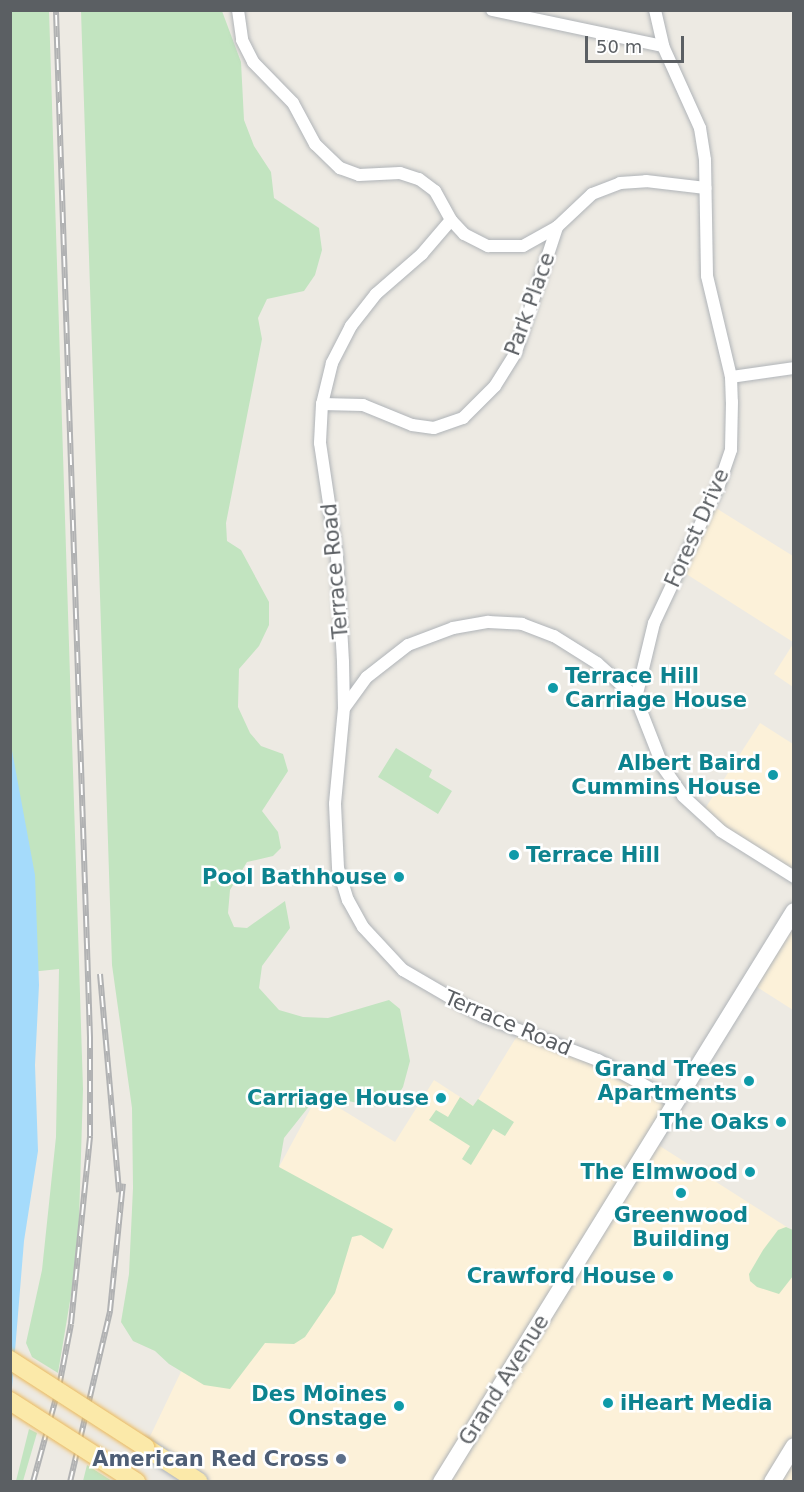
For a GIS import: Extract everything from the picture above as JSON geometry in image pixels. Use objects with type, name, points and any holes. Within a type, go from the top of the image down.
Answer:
[{"type":"main road","name":"Grand Avenue","points":[[441,1482],[794,911]]},
{"type":"main road","points":[[10,1360],[199,1482]]},
{"type":"main road","points":[[10,1401],[136,1482]]},
{"type":"main road","points":[[772,1482],[794,1446]]},
{"type":"street","points":[[238,10],[242,40],[253,62],[293,103],[328,160],[359,175],[400,173],[419,179],[435,191],[451,220],[475,241],[501,248],[537,241],[557,228]]},
{"type":"street","points":[[492,10],[663,46]]},
{"type":"street","name":"Forest Drive","points":[[636,698],[654,623],[698,537],[731,450],[731,377],[707,276],[706,188],[700,128],[663,46],[655,10]]},
{"type":"street","name":"Park Place","points":[[322,404],[363,405],[412,425],[434,428],[463,418],[495,386],[516,352],[557,228],[592,194],[620,183],[646,181],[706,188]]},
{"type":"street","name":"Terrace Road","points":[[451,220],[422,254],[376,294],[351,326],[332,363],[322,404],[320,443],[337,557],[344,708],[335,780],[337,857],[348,900],[374,943],[403,970],[444,996],[521,1034],[625,1072],[675,1102]]},
{"type":"street","points":[[731,377],[794,368]]},
{"type":"street","points":[[344,708],[367,677],[408,645],[453,628],[488,622],[522,624],[554,636],[597,663],[636,698],[663,767],[683,796],[721,831],[794,877]]},
{"type":"shaded area","points":[[711,505],[793,556],[793,642],[680,570]]},
{"type":"shaded area","points":[[793,644],[793,687],[774,674]]},
{"type":"shaded area","points":[[760,723],[793,744],[793,877],[701,815]]},
{"type":"shaded area","points":[[793,909],[793,1010],[749,982]]},
{"type":"shaded area","points":[[519,1033],[598,1060],[675,1102],[652,1141],[793,1231],[793,1481],[199,1481],[145,1447],[279,1167],[318,1095],[395,1142],[434,1080],[474,1106]]},
{"type":"green space","points":[[49,10],[83,1089],[78,1253],[58,1373],[32,1357],[26,1343],[42,1270],[56,1137],[59,969],[11,974],[10,11]]},
{"type":"green space","points":[[81,11],[222,11],[241,62],[244,120],[254,146],[271,172],[274,198],[319,228],[322,250],[315,275],[304,291],[267,299],[258,318],[262,339],[226,523],[227,541],[241,550],[269,602],[269,625],[259,646],[239,669],[238,707],[250,733],[261,746],[283,754],[288,771],[262,811],[278,832],[281,848],[273,856],[247,862],[230,890],[228,913],[234,927],[247,928],[285,901],[290,928],[262,966],[259,988],[279,1010],[303,1017],[328,1018],[389,1000],[400,1009],[410,1061],[403,1087],[394,1102],[378,1107],[318,1095],[284,1138],[279,1167],[393,1229],[383,1249],[361,1235],[352,1237],[335,1293],[305,1337],[294,1344],[265,1343],[230,1389],[204,1385],[169,1364],[155,1351],[133,1341],[121,1322],[129,1274],[133,1188],[132,1108],[112,965]]},
{"type":"green space","points":[[396,748],[432,770],[429,777],[452,791],[438,814],[378,777]]},
{"type":"green space","points":[[460,1097],[473,1106],[478,1099],[514,1122],[505,1136],[493,1129],[471,1165],[462,1159],[470,1146],[429,1120],[436,1110],[448,1117]]},
{"type":"green space","points":[[786,1227],[793,1230],[793,1276],[779,1294],[757,1287],[750,1281],[749,1274],[778,1230]]},
{"type":"green space","points":[[29,1429],[37,1433],[23,1481],[16,1481]]},
{"type":"green space","points":[[87,1465],[112,1481],[83,1481]]},
{"type":"water","points":[[10,740],[35,875],[39,985],[35,1065],[38,1151],[24,1241],[11,1400]]},
{"type":"railway","points":[[33,1482],[59,1387],[71,1324],[90,1136],[90,1037],[56,10]]},
{"type":"railway","points":[[100,974],[119,1192]]},
{"type":"railway","points":[[70,1482],[110,1311],[123,1184]]},
{"type":"place","name":"Terrace Hill Carriage House","points":[[553,688]]},
{"type":"place","name":"Albert Baird Cummins House","points":[[773,775]]},
{"type":"place","name":"Terrace Hill","points":[[514,855]]},
{"type":"place","name":"Pool Bathhouse","points":[[399,877]]},
{"type":"place","name":"Grand Trees Apartments","points":[[749,1081]]},
{"type":"place","name":"Carriage House","points":[[441,1098]]},
{"type":"place","name":"The Oaks","points":[[781,1122]]},
{"type":"place","name":"The Elmwood","points":[[750,1172]]},
{"type":"place","name":"Greenwood Building","points":[[681,1193]]},
{"type":"place","name":"Crawford House","points":[[668,1276]]},
{"type":"place","name":"iHeart Media","points":[[608,1403]]},
{"type":"place","name":"Des Moines Onstage","points":[[399,1406]]},
{"type":"place","name":"American Red Cross","points":[[341,1459]]}]
